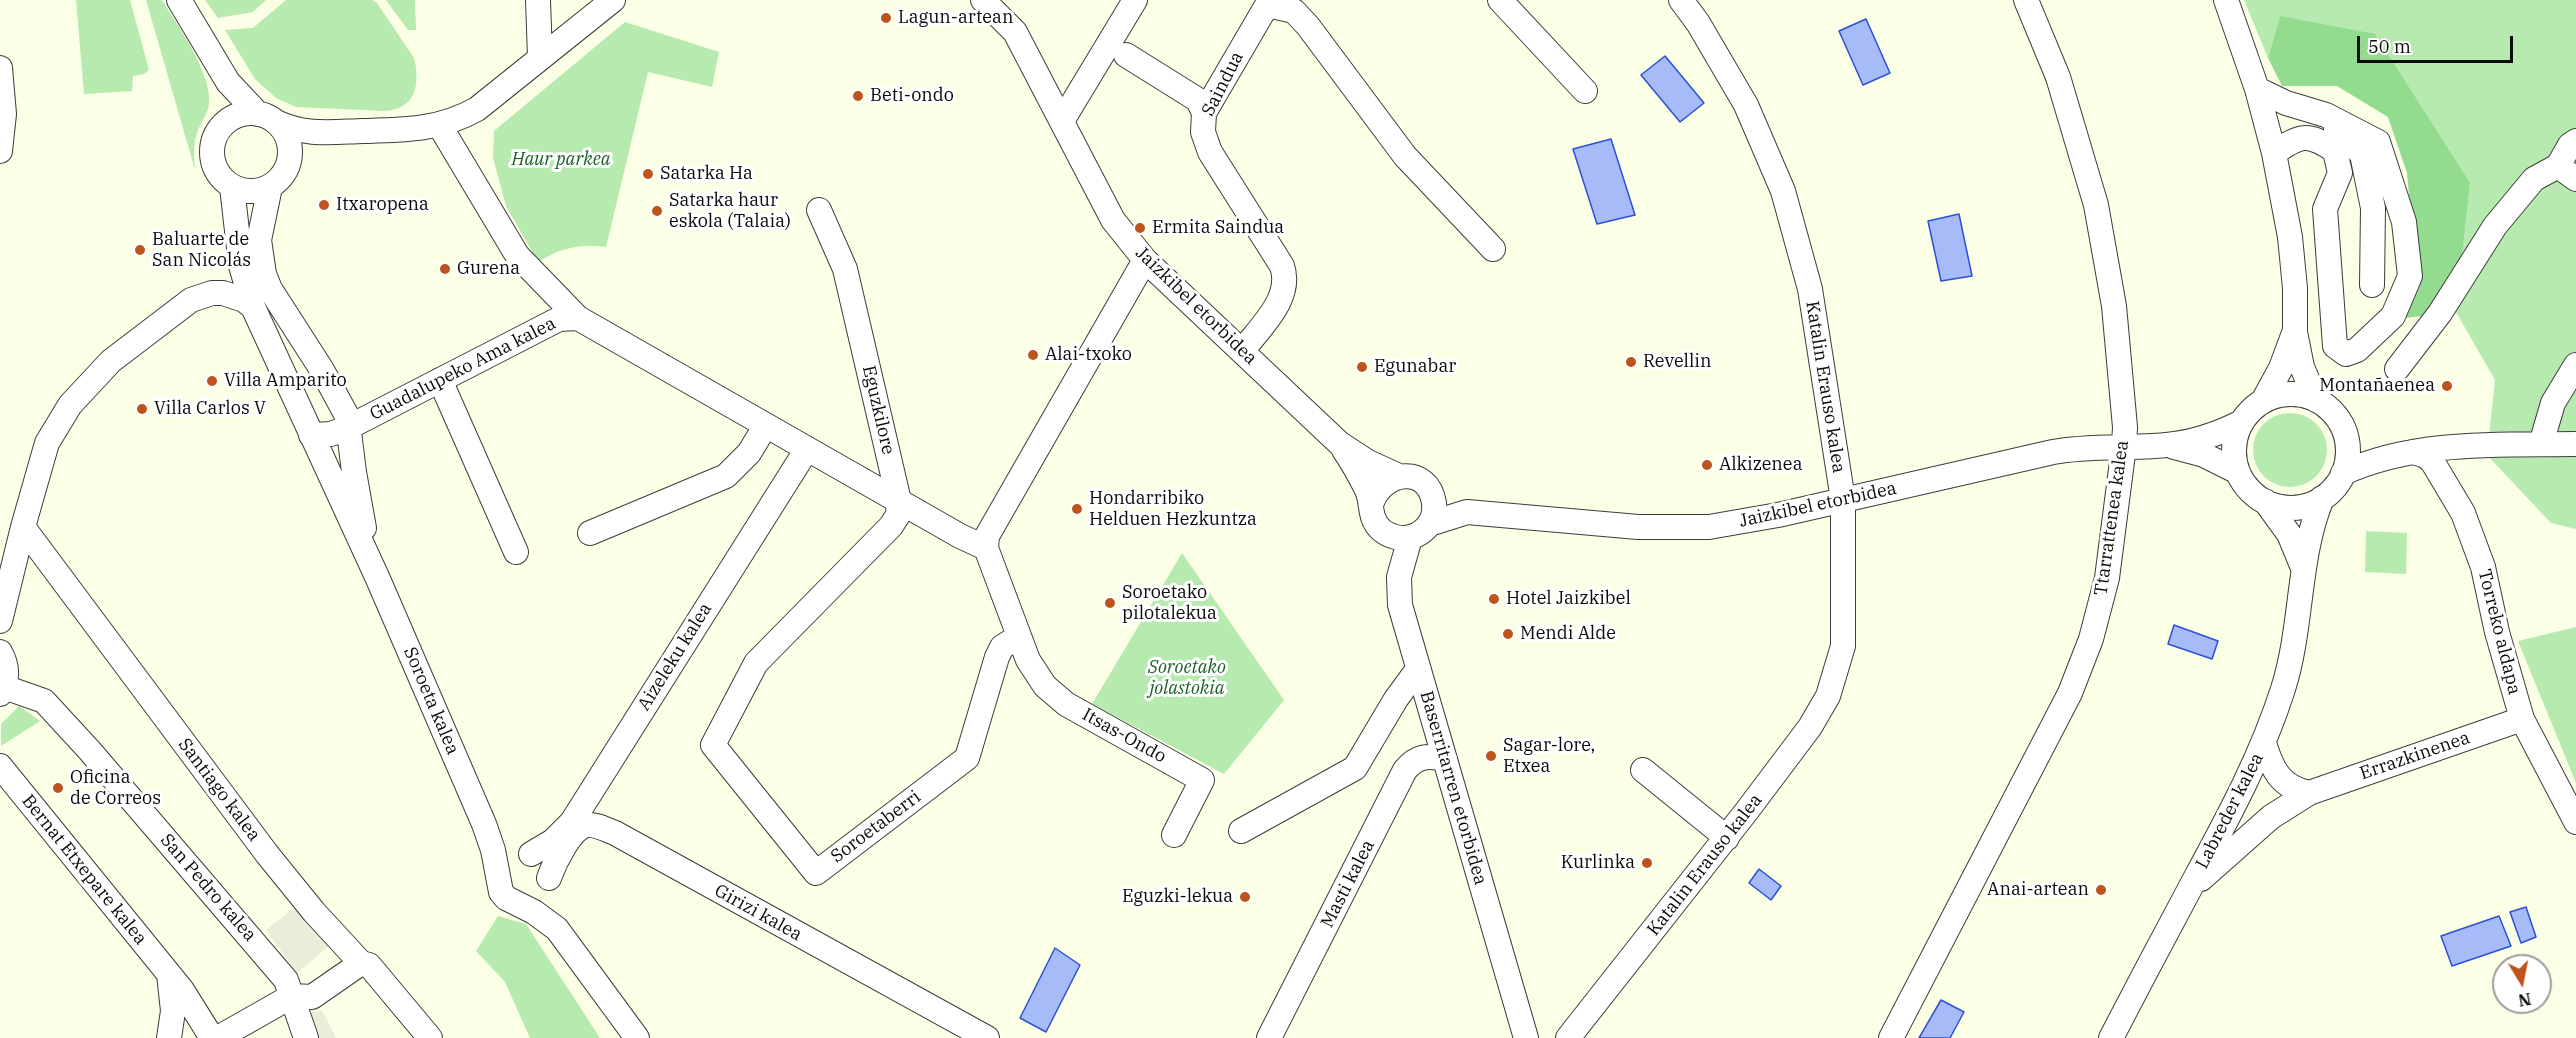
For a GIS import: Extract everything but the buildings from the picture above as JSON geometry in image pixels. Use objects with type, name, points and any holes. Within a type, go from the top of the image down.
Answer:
[{"type":"street","points":[[179,0],[237,94],[267,118],[288,139],[289,162]]},
{"type":"street","points":[[538,0],[540,57]]},
{"type":"street","points":[[326,134],[289,162],[282,176],[270,187],[251,192],[232,187],[216,172],[212,158],[214,136],[223,124],[239,115],[267,118],[300,132],[326,134],[413,130],[440,126],[477,110],[613,0]]},
{"type":"street","points":[[1062,121],[1135,0]]},
{"type":"street","points":[[1500,0],[1585,91]]},
{"type":"street","name":"Katalin Erauso kalea","points":[[1569,1038],[1810,727],[1828,696],[1843,646],[1843,500],[1810,289],[1783,191],[1746,105],[1698,23],[1681,0]]},
{"type":"street","name":"Ttarrattenea kalea","points":[[1891,1038],[2070,693],[2091,639],[2107,578],[2125,427],[2114,306],[2096,205],[2058,77],[2026,0]]},
{"type":"street","points":[[2226,0],[2258,89],[2274,153],[2290,237],[2295,288],[2295,332],[2302,367],[2316,400]]},
{"type":"street","name":"Jaizkibel etorbidea","points":[[987,1],[1015,32],[1113,220],[1144,261],[1243,350],[1339,443],[1368,462],[1399,476],[1413,478],[1430,491],[1467,512],[1533,519],[1674,528],[1744,522],[2053,452],[2073,448],[2166,445],[2205,437],[2242,422]]},
{"type":"street","name":"Saindua","points":[[1243,350],[1281,297],[1285,282],[1284,274],[1282,266],[1210,152],[1203,132],[1204,113],[1269,2],[1294,10],[1405,156],[1493,249]]},
{"type":"street","points":[[1126,55],[1198,100],[1204,113]]},
{"type":"street","points":[[0,68],[4,114],[0,151]]},
{"type":"street","points":[[220,69],[224,97],[223,124]]},
{"type":"street","points":[[2258,89],[2286,103],[2326,115],[2378,142],[2404,222],[2410,276],[2393,316],[2357,350],[2346,354],[2335,346],[2325,209],[2340,173],[2335,151],[2319,139],[2295,139]]},
{"type":"street","points":[[2326,115],[2340,135],[2362,154],[2373,208],[2372,285]]},
{"type":"street","points":[[440,126],[517,255],[578,318],[960,536],[986,548]]},
{"type":"street","points":[[2274,153],[2308,128],[2340,135]]},
{"type":"street","points":[[2397,369],[2440,313],[2495,226],[2534,179],[2567,172],[2570,146],[2576,141]]},
{"type":"street","name":"Soroeta kalea","points":[[232,187],[241,266],[253,307],[378,579],[484,824],[493,850],[497,876]]},
{"type":"street","name":"Soroeta kalea","points":[[270,187],[259,240],[264,274],[278,304],[340,402],[349,427],[362,517],[378,579]]},
{"type":"street","name":"Eguzkilore","points":[[819,210],[845,268],[899,501]]},
{"type":"street","points":[[1018,637],[986,548],[987,536],[1144,261]]},
{"type":"street","points":[[0,621],[23,527],[47,444],[70,405],[111,361],[191,300],[223,293],[244,300],[253,307]]},
{"type":"street","name":"Guadalupeko Ama kalea","points":[[349,427],[559,319],[578,318]]},
{"type":"street","points":[[2263,401],[2289,394],[2316,400],[2333,413],[2345,431],[2348,459],[2335,487],[2322,498],[2308,505],[2293,508],[2265,501],[2254,494],[2238,472],[2234,446],[2242,422],[2263,401],[2281,368],[2295,332]]},
{"type":"street","points":[[2541,444],[2553,403],[2576,365]]},
{"type":"street","points":[[440,380],[516,552]]},
{"type":"street","points":[[590,533],[726,476],[749,453],[766,425]]},
{"type":"street","points":[[311,435],[331,434],[349,427]]},
{"type":"street","points":[[2345,431],[2371,445],[2406,452]]},
{"type":"street","name":"Jaizkibel etorbidea","points":[[1339,443],[1372,502],[1373,517],[1382,530],[1395,538],[1420,531],[1467,512]]},
{"type":"street","points":[[2343,473],[2370,461],[2406,452],[2470,446],[2576,444]]},
{"type":"street","name":"Jaizkibel etorbidea","points":[[2166,445],[2204,455],[2238,472]]},
{"type":"street","name":"Aizeleku kalea","points":[[527,853],[553,841],[572,822],[803,446]]},
{"type":"street","name":"Torreko aldapa","points":[[2406,452],[2424,455],[2432,461],[2449,486],[2475,539],[2497,632],[2522,719],[2576,822]]},
{"type":"street","points":[[1372,502],[1381,485],[1399,476]]},
{"type":"street","points":[[1420,531],[1434,507],[1430,491]]},
{"type":"street","name":"Labreder kalea","points":[[2111,1038],[2234,806],[2264,743],[2284,686],[2299,618],[2303,568],[2310,533],[2322,498]]},
{"type":"street","name":"Soroetaberri","points":[[899,501],[898,515],[891,526],[756,663],[713,745],[816,873],[967,758],[997,657],[1002,647],[1018,637]]},
{"type":"street","name":"Labreder kalea","points":[[2265,501],[2289,534],[2303,568]]},
{"type":"street","name":"Santiago kalea","points":[[23,527],[267,854],[314,912],[361,963],[369,965],[430,1038]]},
{"type":"street","name":"Baserritarren etorbidea","points":[[1420,531],[1401,564],[1399,591],[1403,618],[1526,1038]]},
{"type":"street","name":"Itsas-Ondo","points":[[1018,637],[1028,660],[1045,686],[1066,704],[1202,780],[1174,835]]},
{"type":"street","points":[[0,652],[7,670],[2,691]]},
{"type":"street","points":[[1241,831],[1355,768],[1396,699],[1418,669]]},
{"type":"street","name":"San Pedro kalea","points":[[2,691],[44,702],[90,751],[286,980],[306,1038]]},
{"type":"street","name":"Errazkinenea","points":[[2190,889],[2271,817],[2309,793],[2522,719]]},
{"type":"street","points":[[2264,743],[2270,763],[2279,778],[2292,788],[2309,793]]},
{"type":"street","name":"Masti kalea","points":[[1269,1038],[1405,770],[1421,756],[1445,759]]},
{"type":"street","name":"Bernat Etxepare kalea","points":[[0,766],[169,974],[200,1016],[212,1038]]},
{"type":"street","points":[[1643,770],[1726,838]]},
{"type":"street","name":"Soroeta kalea","points":[[484,824],[502,842],[527,853]]},
{"type":"street","name":"Girizi kalea","points":[[548,883],[563,848],[581,827],[590,825],[604,829],[987,1038]]},
{"type":"street","points":[[548,883],[537,900],[521,904],[513,903],[501,892],[497,876],[503,861],[509,856],[527,853],[543,862],[548,883],[554,913],[566,939]]},
{"type":"street","points":[[521,904],[546,920],[566,939],[637,1038]]},
{"type":"street","points":[[218,1038],[292,996],[312,997],[361,963]]},
{"type":"street","points":[[169,974],[172,1011],[170,1038]]},
{"type":"green space","points":[[76,0],[130,0],[149,70],[144,74],[133,76],[132,91],[84,94]]},
{"type":"green space","points":[[146,0],[162,0],[193,50],[205,78],[209,104],[196,138],[195,170]]},
{"type":"green space","points":[[205,0],[266,0],[253,12],[218,18]]},
{"type":"green space","points":[[286,0],[373,0],[377,3],[414,58],[416,86],[409,101],[394,110],[384,111],[296,107],[276,98],[255,79],[225,30],[253,28]]},
{"type":"green space","points":[[386,0],[415,0],[416,30],[408,30]]},
{"type":"green space","points":[[2244,0],[2576,0],[2576,529],[2551,523],[2487,455],[2495,380],[2456,312],[2470,183],[2280,16],[2268,58]]},
{"type":"green space","points":[[2280,16],[2375,34],[2470,183],[2456,312],[2405,318],[2417,283],[2407,173],[2388,117],[2337,86],[2282,86],[2268,58]]},
{"type":"green space","name":"Haur parkea","points":[[625,22],[719,52],[712,87],[648,72],[606,247],[571,248],[538,262],[506,206],[493,158],[494,131]]},
{"type":"green space","points":[[2290,413],[2311,419],[2321,429],[2327,450],[2321,471],[2311,481],[2290,487],[2269,481],[2259,471],[2253,450],[2259,429],[2269,419]]},
{"type":"green space","points":[[2366,531],[2407,533],[2406,574],[2365,572]]},
{"type":"green space","name":"Soroetako jolastokia","points":[[1182,553],[1284,700],[1224,774],[1092,704]]},
{"type":"green space","points":[[2576,627],[2576,783],[2518,641]]},
{"type":"green space","points":[[19,706],[40,721],[1,746],[1,724]]},
{"type":"green space","points":[[498,916],[526,924],[600,1038],[530,1038],[505,982],[476,951]]},
{"type":"shaded area","points":[[295,907],[332,943],[297,973],[266,930]]},
{"type":"shaded area","points":[[322,1010],[336,1038],[309,1038],[302,1015]]},
{"type":"water","points":[[1866,19],[1890,73],[1863,85],[1839,31]]},
{"type":"water","points":[[1665,56],[1704,103],[1680,122],[1641,75]]},
{"type":"water","points":[[1611,139],[1635,215],[1597,224],[1573,149]]},
{"type":"water","points":[[1959,214],[1972,276],[1941,281],[1928,221]]},
{"type":"water","points":[[2174,625],[2218,641],[2212,659],[2168,644]]},
{"type":"water","points":[[1759,869],[1781,886],[1771,900],[1749,883]]},
{"type":"water","points":[[2526,907],[2536,937],[2521,943],[2510,912]]},
{"type":"water","points":[[2499,916],[2511,946],[2452,966],[2441,936]]},
{"type":"water","points":[[1055,948],[1080,965],[1046,1032],[1020,1018]]},
{"type":"water","points":[[1941,1000],[1964,1012],[1950,1038],[1919,1038]]},
{"type":"place","name":"Lagun-artean","points":[[886,18]]},
{"type":"place","name":"Beti-ondo","points":[[858,96]]},
{"type":"place","name":"Satarka Ha","points":[[648,174]]},
{"type":"place","name":"Itxaropena","points":[[324,205]]},
{"type":"place","name":"Satarka haur eskola (Talaia)","points":[[657,211]]},
{"type":"place","name":"Ermita Saindua","points":[[1140,228]]},
{"type":"place","name":"Baluarte de San Nicolás","points":[[140,250]]},
{"type":"place","name":"Gurena","points":[[445,269]]},
{"type":"place","name":"Alai-txoko","points":[[1033,355]]},
{"type":"place","name":"Revellin","points":[[1631,362]]},
{"type":"place","name":"Egunabar","points":[[1362,367]]},
{"type":"place","name":"Villa Amparito","points":[[212,381]]},
{"type":"place","name":"Montañaenea","points":[[2447,386]]},
{"type":"place","name":"Villa Carlos V","points":[[142,409]]},
{"type":"place","name":"Alkizenea","points":[[1707,465]]},
{"type":"place","name":"Hondarribiko Helduen Hezkuntza","points":[[1077,509]]},
{"type":"place","name":"Hotel Jaizkibel","points":[[1494,599]]},
{"type":"place","name":"Soroetako pilotalekua","points":[[1110,603]]},
{"type":"place","name":"Mendi Alde","points":[[1508,634]]},
{"type":"place","name":"Sagar-lore, Etxea","points":[[1491,756]]},
{"type":"place","name":"Oficina de Correos","points":[[58,788]]},
{"type":"place","name":"Kurlinka","points":[[1647,863]]},
{"type":"place","name":"Anai-artean","points":[[2101,890]]},
{"type":"place","name":"Eguzki-lekua","points":[[1245,897]]}]
